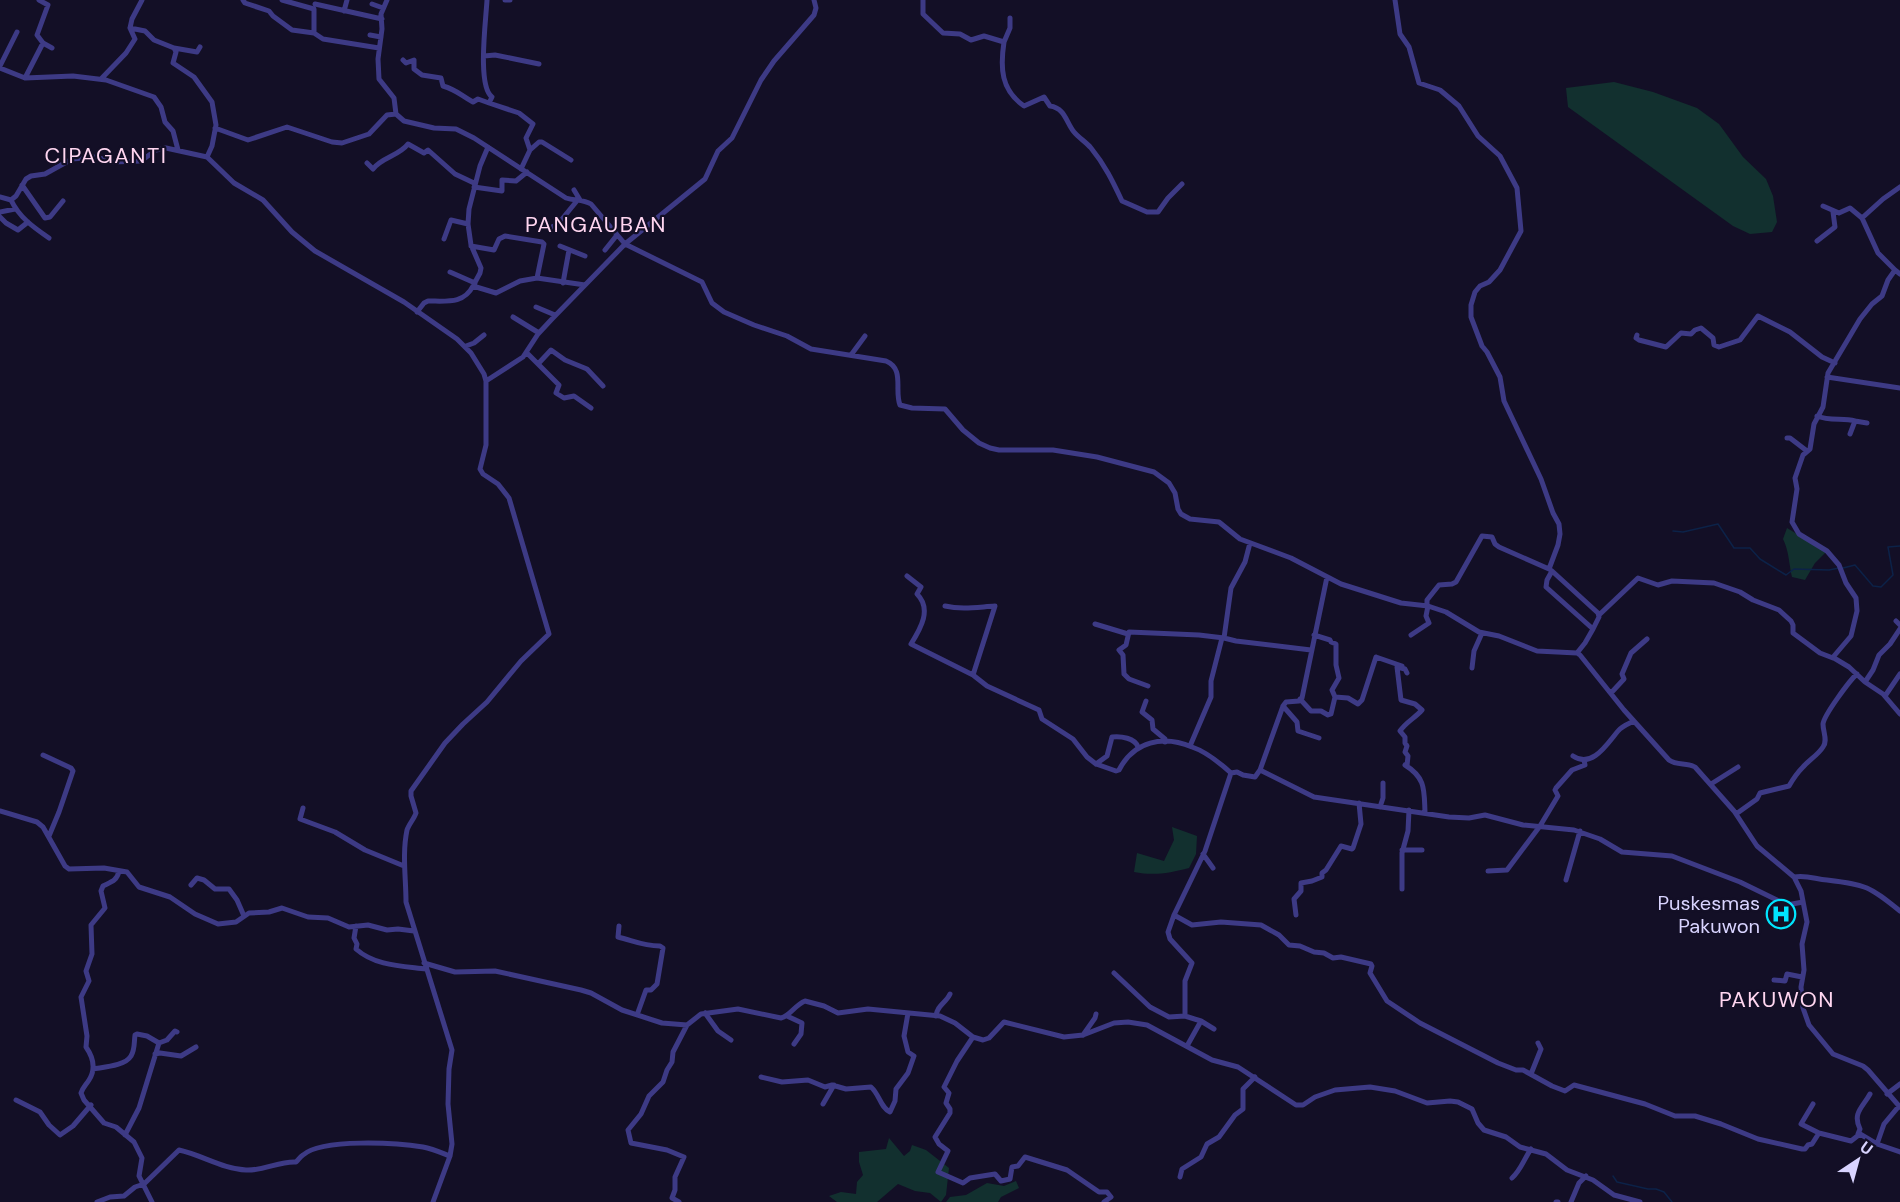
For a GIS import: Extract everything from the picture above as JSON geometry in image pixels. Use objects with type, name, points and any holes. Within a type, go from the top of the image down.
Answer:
[{"type":"street","points":[[39,0],[48,5],[37,35],[43,43],[52,48]]},
{"type":"street","points":[[100,79],[131,47],[135,39],[130,28],[142,0]]},
{"type":"street","points":[[243,0],[244,3],[269,10],[273,16],[292,30],[314,33],[323,39],[379,48]]},
{"type":"street","points":[[282,0],[315,4],[382,19]]},
{"type":"street","points":[[344,11],[347,0]]},
{"type":"street","points":[[387,0],[383,8],[379,79],[394,98],[396,114],[404,121],[434,128],[456,129],[566,198],[585,200],[625,244],[702,282],[712,303],[724,312],[787,336],[811,349],[892,363],[897,370],[900,405],[912,408],[945,409],[971,437],[979,442],[999,450],[1053,450],[1097,457],[1130,467],[1147,469],[1169,483],[1175,493],[1178,509],[1181,514],[1190,519],[1219,522],[1240,539],[1291,558],[1341,584],[1401,603],[1427,606],[1446,612],[1482,633],[1499,636],[1537,651],[1577,653],[1583,657],[1634,721],[1669,760],[1675,763],[1691,764],[1736,814],[1757,846],[1794,877],[1801,891],[1807,922],[1802,944],[1801,987],[1806,1019],[1815,1034],[1833,1054],[1863,1066],[1900,1107],[1884,1124],[1877,1144]]},
{"type":"street","points":[[487,0],[484,77],[486,93],[492,98],[489,104]]},
{"type":"street","points":[[486,381],[513,366],[527,353],[539,333],[555,315],[625,244],[705,179],[718,151],[732,138],[761,80],[774,61],[814,15],[816,8],[814,0]]},
{"type":"street","points":[[923,0],[923,14],[943,33],[960,34],[971,40],[984,36],[1004,42]]},
{"type":"street","points":[[1395,0],[1400,34],[1409,47],[1419,83],[1440,90],[1459,106],[1478,136],[1500,156],[1517,188],[1521,231],[1500,270],[1475,292],[1470,311],[1482,346],[1500,377],[1504,401],[1541,479],[1558,524],[1560,534],[1546,585],[1547,589],[1593,629]]},
{"type":"street","points":[[314,33],[315,4]]},
{"type":"street","points":[[372,4],[383,8]]},
{"type":"street","points":[[1010,18],[1010,28],[1004,42],[1001,66],[1012,96],[1024,106],[1044,97],[1050,106],[1056,107],[1069,120],[1074,132],[1089,146],[1110,175],[1122,201],[1147,212],[1158,212],[1182,184]]},
{"type":"street","points":[[130,28],[145,30],[154,40],[174,48],[197,52],[200,47]]},
{"type":"street","points":[[16,32],[0,67],[25,78],[73,76],[100,79],[154,97],[161,107],[165,122],[173,131],[178,150]]},
{"type":"street","points":[[370,35],[381,37]]},
{"type":"street","points":[[25,78],[43,43]]},
{"type":"street","points":[[174,48],[176,52],[173,63],[194,77],[212,102],[216,128],[207,156]]},
{"type":"street","points":[[484,56],[492,55],[538,64]]},
{"type":"street","points":[[403,60],[405,63],[414,60],[414,69],[421,75],[441,78],[442,86],[455,89],[460,95],[473,102],[478,99],[519,113],[533,124],[526,138],[530,150]]},
{"type":"street","points":[[216,128],[248,141],[287,127],[339,144],[367,135],[387,115],[396,114]]},
{"type":"street","points":[[367,163],[373,169],[378,162],[404,149],[408,144],[424,153],[428,150],[455,174],[474,185],[502,191],[502,180],[516,181],[524,170],[530,150],[540,142],[566,155],[571,160]]},
{"type":"street","points":[[417,312],[424,303],[460,300],[468,294],[480,273],[481,268],[471,246],[468,224],[474,185],[488,147]]},
{"type":"street","points":[[11,200],[26,179],[45,174],[72,159],[96,157],[112,162],[141,161],[159,148],[207,156],[234,183],[263,200],[292,231],[315,251],[361,276],[466,346],[484,374],[486,381],[486,446],[481,466],[483,474],[501,487],[509,498],[549,631],[548,636],[533,649],[487,702],[451,737],[414,786],[411,796],[416,813],[408,826],[404,866],[406,902],[452,1050],[448,1104],[452,1144],[450,1156],[433,1202]]},
{"type":"street","points":[[22,185],[45,218],[50,217],[63,201]]},
{"type":"street","points":[[1862,219],[1900,187]]},
{"type":"street","points":[[574,190],[578,201]]},
{"type":"street","points":[[0,197],[11,200],[28,222],[49,238]]},
{"type":"street","points":[[552,227],[558,224],[578,201]]},
{"type":"street","points":[[1822,206],[1839,213],[1850,208],[1862,219],[1878,253],[1898,272],[1888,280],[1884,294],[1860,319],[1834,363],[1827,377],[1822,407],[1812,429],[1810,449],[1803,455],[1795,478],[1797,489],[1792,523],[1800,534],[1827,550],[1839,566],[1856,598],[1857,611],[1851,636],[1833,658]]},
{"type":"street","points":[[0,212],[15,208]]},
{"type":"street","points":[[1818,241],[1835,227],[1833,212]]},
{"type":"street","points":[[0,217],[17,230],[22,229],[28,222]]},
{"type":"street","points":[[444,239],[451,220],[468,224]]},
{"type":"street","points":[[605,250],[617,235]]},
{"type":"street","points":[[471,246],[494,250],[499,239],[505,236],[542,242],[544,244],[537,278]]},
{"type":"street","points":[[560,246],[585,256]]},
{"type":"street","points":[[563,283],[569,250]]},
{"type":"street","points":[[450,272],[496,293],[520,281],[537,278],[585,285]]},
{"type":"street","points":[[536,307],[555,315]]},
{"type":"street","points":[[1637,335],[1636,338],[1639,340],[1666,346],[1681,333],[1691,334],[1701,328],[1713,338],[1713,345],[1719,347],[1740,340],[1758,316],[1790,333],[1822,357],[1834,363]]},
{"type":"street","points":[[513,317],[539,333]]},
{"type":"street","points":[[466,346],[473,344],[484,335]]},
{"type":"street","points":[[851,355],[865,336]]},
{"type":"street","points":[[538,364],[552,350],[565,360],[587,370],[603,386]]},
{"type":"street","points":[[527,353],[559,385],[556,393],[564,398],[573,396],[591,408]]},
{"type":"street","points":[[1827,377],[1900,388]]},
{"type":"street","points":[[1817,416],[1825,419],[1842,418],[1867,423]]},
{"type":"street","points":[[1850,434],[1855,421]]},
{"type":"street","points":[[1787,438],[1807,451]]},
{"type":"street","points":[[1411,635],[1429,623],[1426,616],[1427,600],[1439,585],[1456,582],[1482,536],[1492,537],[1499,547],[1550,570],[1599,615]]},
{"type":"street","points":[[1190,746],[1211,697],[1211,681],[1223,638],[1231,588],[1245,562],[1250,543]]},
{"type":"street","points":[[907,576],[921,587],[917,593],[923,600],[926,610],[921,627],[911,644],[973,675],[987,687],[1039,710],[1042,719],[1073,739],[1087,757],[1096,764],[1113,770],[1119,770],[1125,758],[1138,747],[1165,742],[1190,746],[1208,755],[1231,773],[1237,772],[1255,777],[1260,770],[1283,706],[1286,702],[1300,699]]},
{"type":"street","points":[[1300,699],[1322,609],[1327,577]]},
{"type":"street","points":[[1577,653],[1585,643],[1599,615],[1638,578],[1658,585],[1672,581],[1714,583],[1779,610],[1791,621],[1793,633],[1816,650],[1857,674],[1885,696],[1900,714]]},
{"type":"street","points":[[945,606],[963,609],[995,606],[973,675]]},
{"type":"street","points":[[1095,624],[1128,633],[1132,631],[1223,638],[1311,650]]},
{"type":"street","points":[[1865,682],[1879,655],[1890,644],[1899,625]]},
{"type":"street","points":[[1128,633],[1126,645],[1119,650],[1123,655],[1124,674],[1129,679],[1148,686]]},
{"type":"street","points":[[1472,668],[1474,651],[1482,633]]},
{"type":"street","points":[[1300,699],[1311,711],[1331,714],[1335,697],[1332,690],[1339,678],[1336,665],[1336,644],[1314,635]]},
{"type":"street","points":[[1611,693],[1624,678],[1622,674],[1631,653],[1647,639]]},
{"type":"street","points":[[1335,697],[1348,698],[1358,704],[1362,700],[1376,657],[1405,666],[1406,671],[1397,667],[1401,700],[1415,704],[1422,710],[1407,721],[1400,731],[1405,737],[1407,746],[1406,765],[1417,773],[1423,783],[1425,812]]},
{"type":"street","points":[[1736,814],[1757,799],[1760,793],[1789,786],[1804,766],[1823,748],[1826,741],[1823,734],[1825,719],[1848,683],[1857,674]]},
{"type":"street","points":[[1885,696],[1900,674]]},
{"type":"street","points":[[1146,701],[1142,712],[1152,720],[1153,729],[1157,735],[1165,739],[1165,742]]},
{"type":"street","points":[[1283,706],[1298,722],[1298,731],[1319,738]]},
{"type":"street","points":[[1573,756],[1584,760],[1597,755],[1619,729],[1634,721]]},
{"type":"street","points":[[1096,764],[1107,756],[1113,737],[1135,741],[1138,747]]},
{"type":"street","points":[[43,755],[73,771],[48,836]]},
{"type":"street","points":[[1488,871],[1507,870],[1540,826],[1558,796],[1556,788],[1572,770],[1585,765],[1584,760]]},
{"type":"street","points":[[1711,784],[1738,767]]},
{"type":"street","points":[[1260,770],[1314,797],[1344,803],[1359,803],[1466,818],[1485,815],[1523,825],[1580,831],[1622,852],[1672,856],[1740,882],[1787,905],[1803,903]]},
{"type":"street","points":[[1185,1016],[1185,981],[1192,963],[1168,935],[1174,915],[1203,854],[1231,773]]},
{"type":"street","points":[[1380,807],[1383,798],[1383,783]]},
{"type":"street","points":[[1296,915],[1294,899],[1301,892],[1301,882],[1322,877],[1322,873],[1341,846],[1353,848],[1360,824],[1359,803]]},
{"type":"street","points":[[303,808],[300,819],[335,832],[365,850],[404,866]]},
{"type":"street","points":[[0,810],[37,822],[69,870],[112,868],[118,872],[127,872],[138,887],[170,897],[195,914],[214,922],[236,922],[255,912],[269,912],[282,908],[308,917],[328,918],[349,927],[368,925],[387,930],[414,931]]},
{"type":"street","points":[[1402,889],[1402,850],[1408,831],[1409,810]]},
{"type":"street","points":[[1566,880],[1580,831]]},
{"type":"street","points":[[1402,850],[1422,850]]},
{"type":"street","points":[[1203,854],[1213,868]]},
{"type":"street","points":[[118,872],[117,878],[103,886],[101,891],[105,908],[91,925],[92,954],[86,971],[89,983],[81,997],[87,1036],[86,1047],[92,1057],[93,1069],[81,1093],[84,1101],[91,1105],[104,1123],[116,1127],[134,1142],[142,1156],[139,1176],[152,1202]]},
{"type":"street","points":[[1794,877],[1806,876],[1861,884],[1870,888],[1900,911]]},
{"type":"street","points":[[191,885],[197,878],[204,880],[215,889],[229,889],[244,916]]},
{"type":"street","points":[[1174,915],[1192,925],[1221,922],[1261,926],[1279,935],[1288,945],[1297,945],[1314,952],[1324,952],[1333,958],[1341,957],[1371,964],[1370,973],[1374,981],[1394,1007],[1438,1033],[1473,1048],[1493,1060],[1531,1074],[1558,1089],[1565,1090],[1574,1085],[1610,1093],[1615,1097],[1624,1097],[1657,1107],[1675,1116],[1695,1116],[1726,1125],[1758,1139],[1794,1148],[1805,1149],[1813,1143],[1819,1133]]},
{"type":"street","points":[[356,926],[354,938],[356,948],[368,958],[388,964],[425,966],[455,972],[495,971],[591,993],[622,1010],[662,1023],[687,1024]]},
{"type":"street","points":[[619,926],[618,937],[629,939],[637,944],[663,948],[657,985],[654,985],[651,990],[646,990],[637,1015]]},
{"type":"street","points":[[1114,973],[1150,1007],[1169,1017],[1185,1016],[1201,1021],[1210,1029],[1214,1029]]},
{"type":"street","points":[[1774,980],[1785,981],[1787,974],[1803,976]]},
{"type":"street","points":[[936,1016],[938,1006],[950,994]]},
{"type":"street","points":[[788,1016],[791,1009],[805,1001],[838,1013],[868,1009],[936,1016],[947,1018],[973,1037],[983,1040],[989,1038],[1000,1024],[1006,1022],[1049,1035],[1064,1037],[1083,1035],[1113,1023],[1147,1024],[1212,1060],[1234,1065],[1296,1105],[1303,1105],[1315,1097],[1335,1090],[1370,1088],[1395,1091],[1427,1104],[1458,1102],[1472,1109],[1484,1130],[1506,1137],[1520,1147],[1545,1154],[1567,1170],[1586,1176],[1614,1195],[1640,1202]]},
{"type":"street","points":[[679,1202],[672,1198],[675,1190],[675,1177],[684,1157],[667,1150],[631,1143],[628,1130],[641,1113],[648,1096],[663,1082],[672,1062],[673,1052],[687,1024],[705,1013],[738,1009],[781,1018],[788,1016],[802,1023],[801,1034],[794,1044]]},
{"type":"street","points":[[705,1013],[718,1031],[731,1040]]},
{"type":"street","points":[[761,1077],[782,1082],[808,1080],[825,1087],[834,1085],[846,1089],[871,1088],[877,1094],[883,1107],[890,1112],[895,1101],[896,1089],[908,1073],[914,1056],[908,1052],[904,1036],[908,1013]]},
{"type":"street","points":[[1083,1035],[1096,1014]]},
{"type":"street","points":[[1187,1046],[1201,1021]]},
{"type":"street","points":[[125,1135],[139,1108],[159,1043],[167,1040],[175,1031],[177,1032]]},
{"type":"street","points":[[93,1069],[127,1060],[131,1056],[137,1034],[147,1036],[159,1043]]},
{"type":"street","points":[[973,1037],[957,1061],[944,1088],[949,1094],[946,1102],[950,1113],[935,1137],[939,1144],[948,1150],[938,1172],[963,1183],[970,1178],[995,1174],[1001,1181],[1008,1181],[1011,1168],[1018,1166],[1025,1157],[1066,1170],[1099,1192],[1107,1192],[1111,1197],[1104,1202]]},
{"type":"street","points":[[1531,1074],[1541,1049],[1538,1043]]},
{"type":"street","points":[[155,1054],[181,1056],[196,1047]]},
{"type":"street","points":[[1180,1177],[1182,1169],[1201,1157],[1207,1144],[1219,1137],[1235,1115],[1243,1109],[1243,1089],[1255,1077]]},
{"type":"street","points":[[1887,1094],[1900,1084]]},
{"type":"street","points":[[823,1104],[834,1085]]},
{"type":"street","points":[[1813,1104],[1801,1124],[1819,1133],[1851,1141],[1860,1129],[1857,1120],[1858,1111],[1870,1094]]},
{"type":"street","points":[[16,1100],[40,1112],[49,1125],[60,1134],[73,1126],[91,1105]]},
{"type":"street","points":[[1858,1134],[1900,1152]]},
{"type":"street","points":[[98,1202],[110,1197],[124,1196],[135,1187],[144,1184],[179,1150],[243,1170],[264,1169],[287,1161],[296,1162],[303,1154],[320,1147],[360,1143],[397,1143],[417,1146],[450,1156]]},
{"type":"street","points":[[1512,1178],[1518,1173],[1521,1162],[1531,1149]]},
{"type":"street","points":[[1571,1202],[1579,1183],[1586,1176]]},
{"type":"green space","points":[[1614,82],[1653,92],[1697,108],[1719,124],[1743,157],[1766,179],[1773,196],[1777,222],[1772,232],[1750,234],[1733,226],[1568,107],[1566,88]]},
{"type":"green space","points":[[1787,528],[1827,551],[1815,563],[1805,580],[1792,577],[1783,539]]},
{"type":"green space","points":[[1172,827],[1197,836],[1196,854],[1189,868],[1162,873],[1134,872],[1137,853],[1164,861],[1174,840]]},
{"type":"green space","points":[[889,1138],[904,1156],[910,1151],[912,1145],[926,1150],[949,1168],[946,1195],[941,1202],[930,1193],[915,1191],[898,1184],[877,1202],[837,1202],[829,1196],[841,1192],[856,1194],[857,1182],[863,1175],[859,1152],[886,1149]]},
{"type":"green space","points":[[1016,1181],[1019,1188],[1001,1197],[998,1202],[946,1202],[950,1197],[966,1195],[987,1183],[1004,1186]]},
{"type":"waterway","points":[[1673,531],[1683,532],[1718,524],[1734,548],[1750,548],[1760,559],[1786,575],[1794,569],[1839,568]]},
{"type":"waterway","points":[[1843,568],[1855,565],[1873,586],[1881,587],[1893,575],[1888,547],[1900,546]]},
{"type":"waterway","points":[[1613,1176],[1617,1182],[1664,1192],[1672,1202]]},
{"type":"place","name":"Puskesmas Pakuwon","points":[[1781,914]]},
{"type":"district","name":"CIPAGANTI","points":[[106,155]]},
{"type":"district","name":"PANGAUBAN","points":[[596,224]]},
{"type":"district","name":"PAKUWON","points":[[1777,999]]}]
